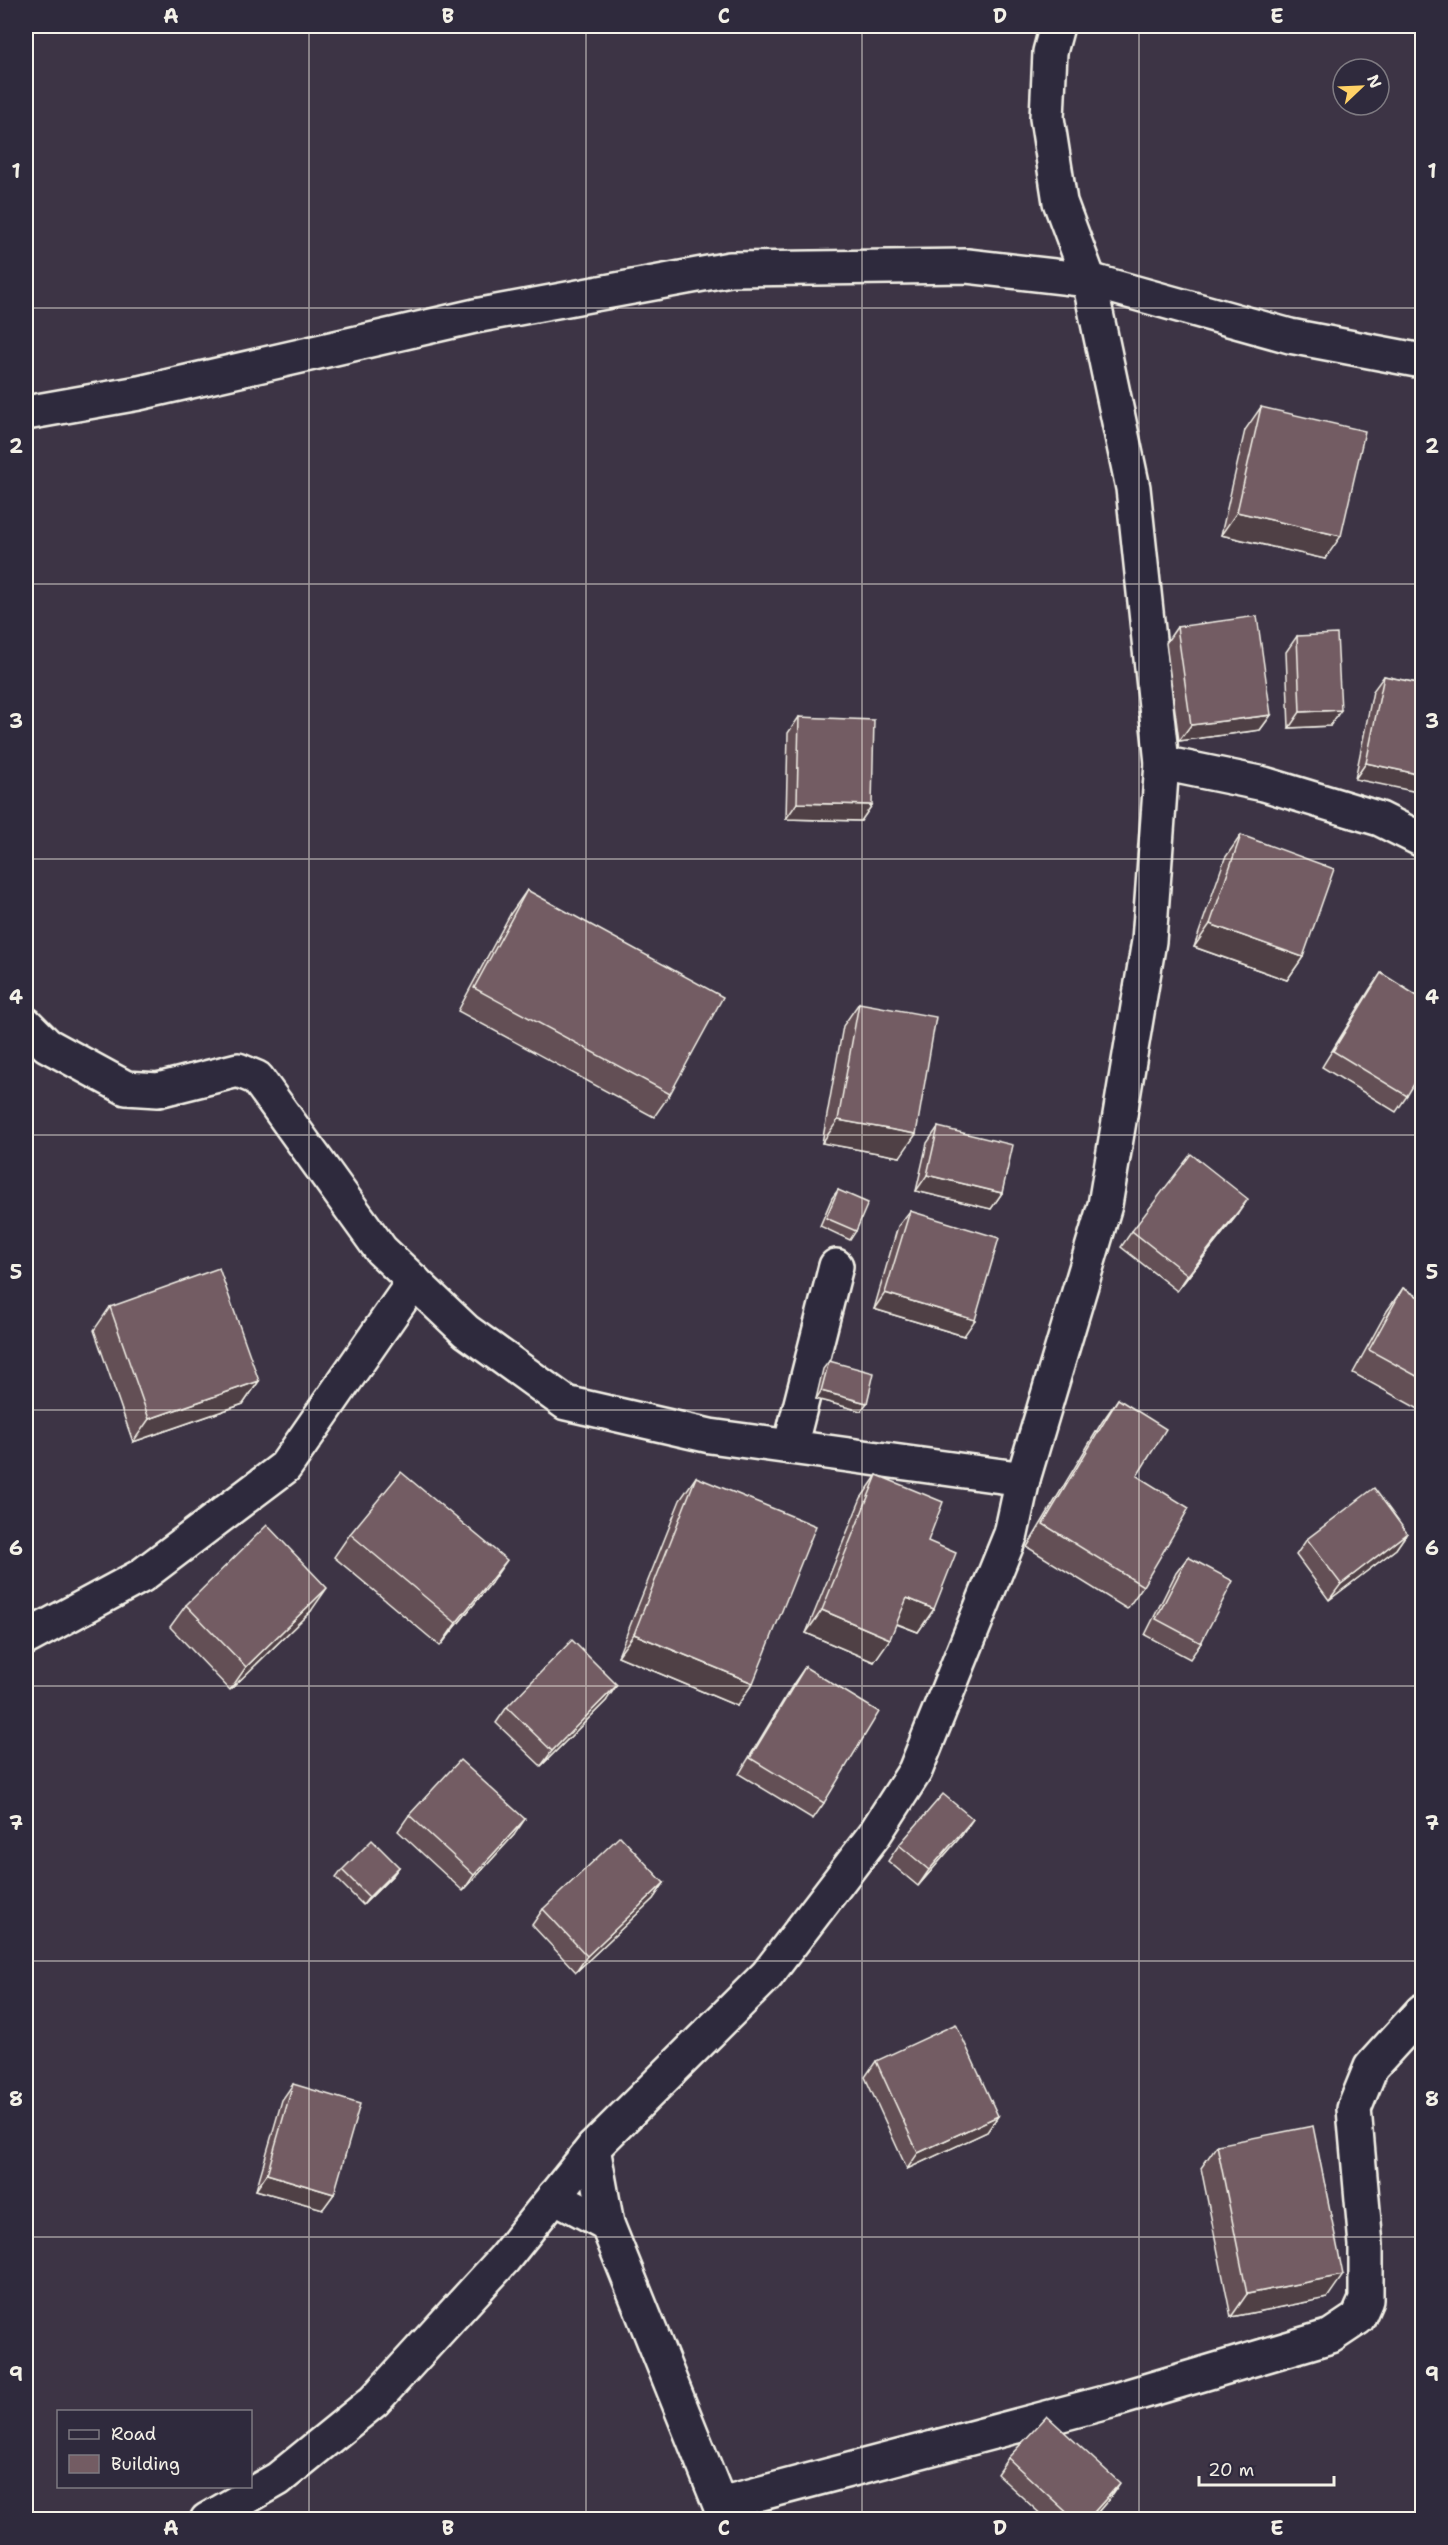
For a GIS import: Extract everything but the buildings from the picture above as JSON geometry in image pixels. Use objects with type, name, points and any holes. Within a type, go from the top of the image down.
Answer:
[{"type":"street","points":[[207,2520],[278,2479],[374,2401],[504,2259],[593,2148],[767,1975],[874,1835],[915,1771],[1011,1534],[1023,1479],[1105,1205],[1149,941],[1162,763],[1133,488],[1089,280],[1060,202],[1047,118],[1050,52],[1057,26]]},
{"type":"street","points":[[26,413],[139,393],[475,316],[730,269],[967,266],[1089,280],[1290,336],[1422,361]]},
{"type":"street","points":[[1162,763],[1264,784],[1380,819],[1422,840]]},
{"type":"street","points":[[26,1024],[47,1045],[126,1088],[158,1090],[238,1070],[257,1078],[381,1250],[466,1331],[566,1403],[710,1437],[1023,1479]]},
{"type":"street","points":[[790,1446],[836,1266]]},
{"type":"street","points":[[26,1638],[141,1576],[285,1467],[414,1281]]},
{"type":"street","points":[[593,2148],[607,2224],[723,2512],[1331,2336],[1358,2318],[1366,2300],[1366,2245],[1354,2109],[1371,2067],[1422,2011]]},
{"type":"street","points":[[554,2196],[607,2224]]}]
